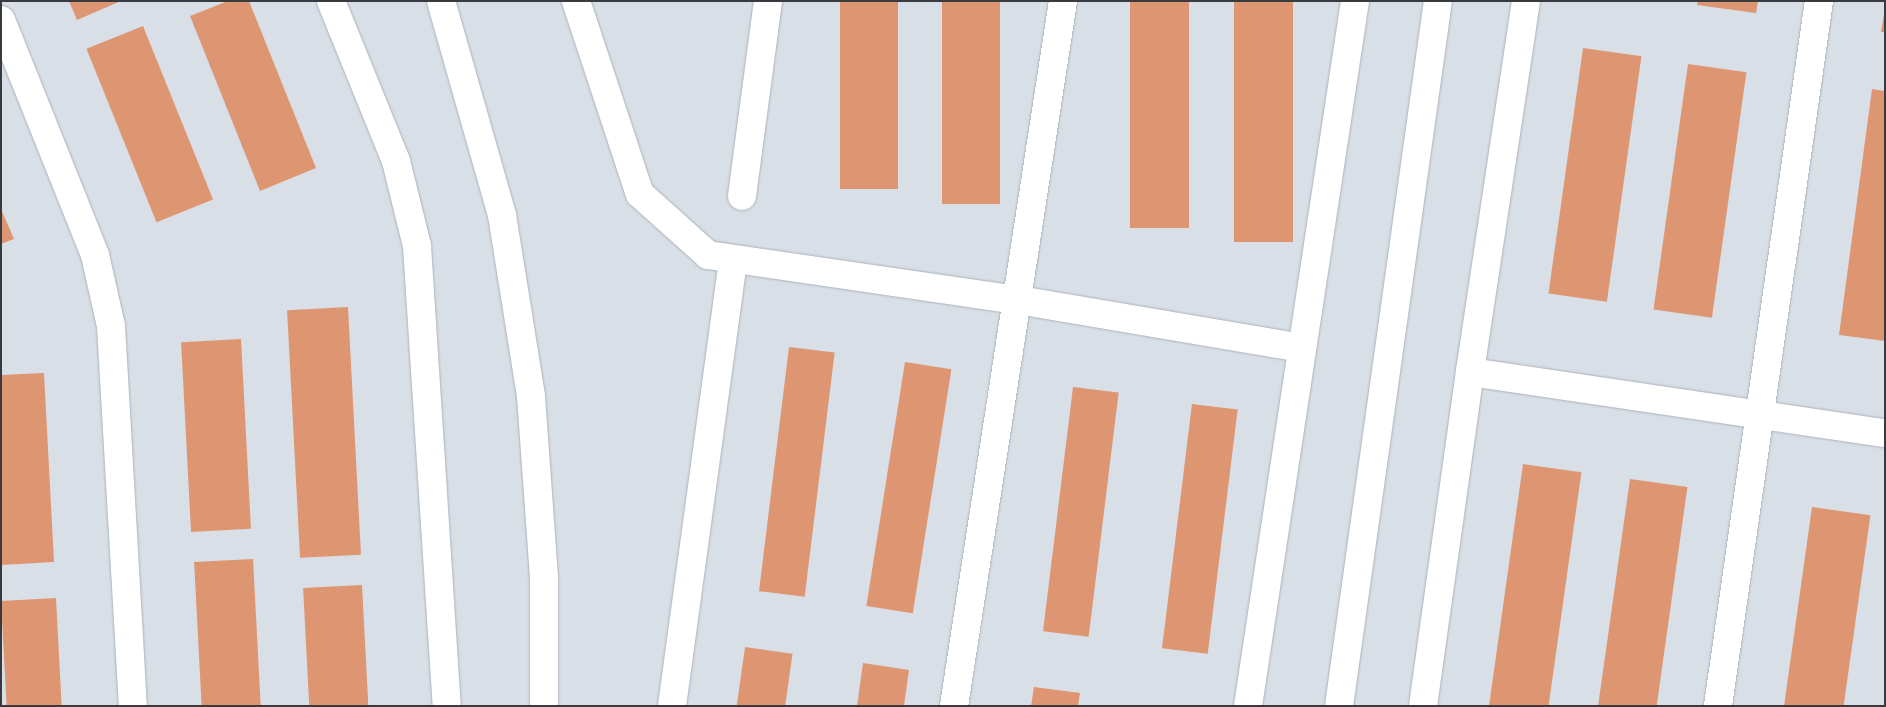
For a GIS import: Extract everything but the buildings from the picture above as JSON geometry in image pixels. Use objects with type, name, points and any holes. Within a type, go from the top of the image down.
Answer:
[{"type":"street","points":[[331,1],[396,161],[417,246],[447,706]]},
{"type":"street","points":[[441,1],[502,215],[530,396],[544,578],[544,706]]},
{"type":"street","points":[[576,1],[640,194],[708,255],[733,262],[1018,300],[1302,348]]},
{"type":"street","points":[[742,196],[768,1]]},
{"type":"street","points":[[954,706],[1063,1]]},
{"type":"street","points":[[1248,706],[1355,1]]},
{"type":"street","points":[[1338,706],[1438,1]]},
{"type":"street","points":[[1423,706],[1470,372],[1526,1]]},
{"type":"street","points":[[1718,706],[1819,1]]},
{"type":"street","points":[[1,20],[95,255],[111,326],[133,706]]},
{"type":"street","points":[[672,706],[733,262]]},
{"type":"street","points":[[1470,372],[1759,416],[1885,433]]}]
